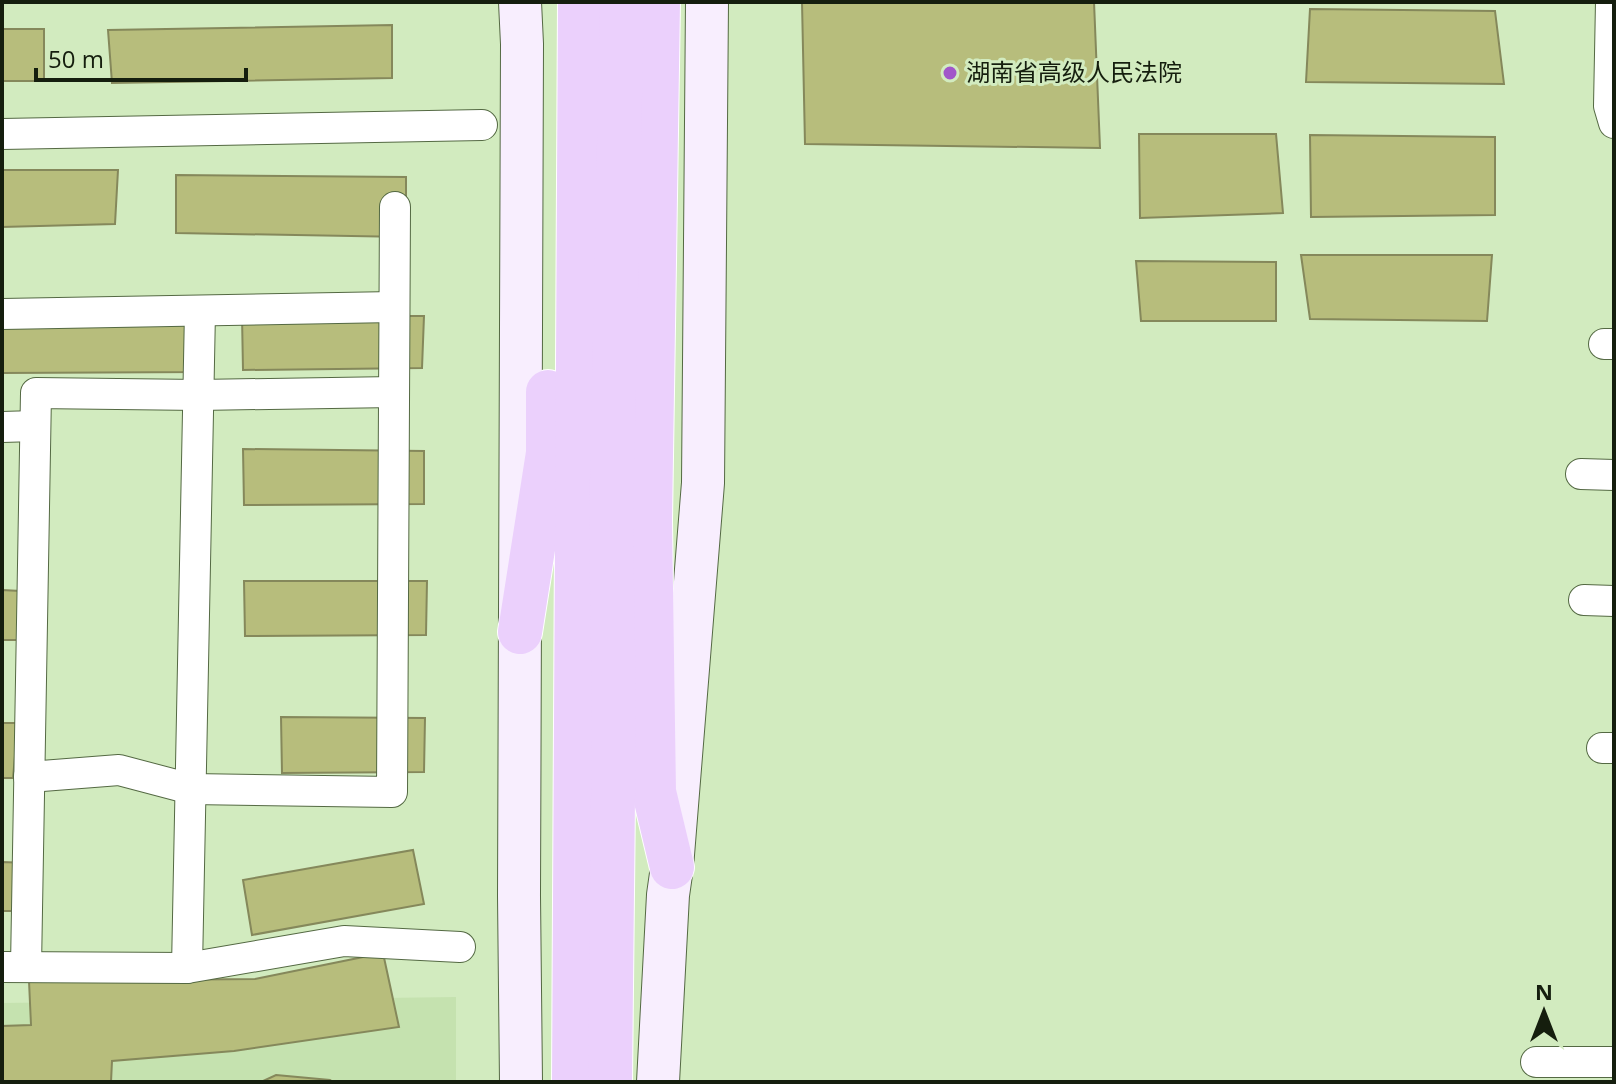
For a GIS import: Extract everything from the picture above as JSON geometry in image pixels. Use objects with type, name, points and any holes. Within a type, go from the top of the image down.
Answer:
[{"type":"highway","points":[[520,632],[548,453],[553,2]]},
{"type":"highway","points":[[574,1082],[580,2]]},
{"type":"highway","points":[[610,1082],[614,703],[611,527],[622,2]]},
{"type":"highway","points":[[658,2],[650,521],[654,792],[672,867]]},
{"type":"main road","points":[[520,2],[521,1082]]},
{"type":"main road","points":[[658,1082],[668,895],[703,483],[707,2]]},
{"type":"street","points":[[1611,2],[1609,106],[1614,123]]},
{"type":"street","points":[[2,134],[482,125]]},
{"type":"street","points":[[29,777],[119,770],[191,789],[392,792],[395,207]]},
{"type":"street","points":[[2,314],[394,307]]},
{"type":"street","points":[[187,968],[200,311]]},
{"type":"street","points":[[394,392],[199,395],[36,393],[29,777],[14,967],[187,968],[344,941],[460,947]]},
{"type":"street","points":[[2,427],[35,426]]},
{"type":"street","points":[[1581,474],[1614,475]]},
{"type":"street","points":[[1536,1062],[1614,1062]]},
{"type":"shaded area","points":[[456,997],[456,1082],[2,1082],[2,1003]]},
{"type":"building","name":"湖南省高级人民法院","points":[[802,2],[1094,2],[1100,148],[805,144]]},
{"type":"building","points":[[1310,9],[1495,11],[1504,84],[1306,82]]},
{"type":"building","points":[[392,25],[392,78],[112,83],[108,30]]},
{"type":"building","points":[[2,29],[44,29],[44,81],[2,81]]},
{"type":"building","points":[[1139,134],[1276,134],[1283,213],[1140,218]]},
{"type":"building","points":[[1310,135],[1495,137],[1495,215],[1311,217]]},
{"type":"building","points":[[2,170],[118,170],[115,224],[2,227]]},
{"type":"building","points":[[176,175],[406,177],[406,237],[176,233]]},
{"type":"building","points":[[1301,255],[1492,255],[1487,321],[1310,319]]},
{"type":"building","points":[[1136,261],[1276,262],[1276,321],[1141,321]]},
{"type":"building","points":[[242,316],[424,316],[422,368],[243,370]]},
{"type":"building","points":[[2,321],[204,321],[203,372],[2,373]]},
{"type":"building","points":[[243,449],[424,451],[424,504],[244,505]]},
{"type":"building","points":[[244,581],[427,581],[426,635],[245,636]]},
{"type":"building","points":[[2,590],[20,591],[21,640],[2,640]]},
{"type":"building","points":[[281,717],[425,718],[424,772],[282,773]]},
{"type":"building","points":[[2,723],[18,723],[13,778],[2,778]]},
{"type":"building","points":[[413,850],[424,904],[252,935],[243,880]]},
{"type":"building","points":[[2,862],[28,863],[27,911],[2,911]]},
{"type":"building","points":[[383,953],[399,1027],[234,1051],[112,1061],[111,1082],[2,1082],[2,1026],[31,1025],[29,981],[255,979]]},
{"type":"building","points":[[276,1075],[330,1080],[333,1082],[261,1082]]},
{"type":"place","name":"湖南省高级人民法院","points":[[950,73]]}]
